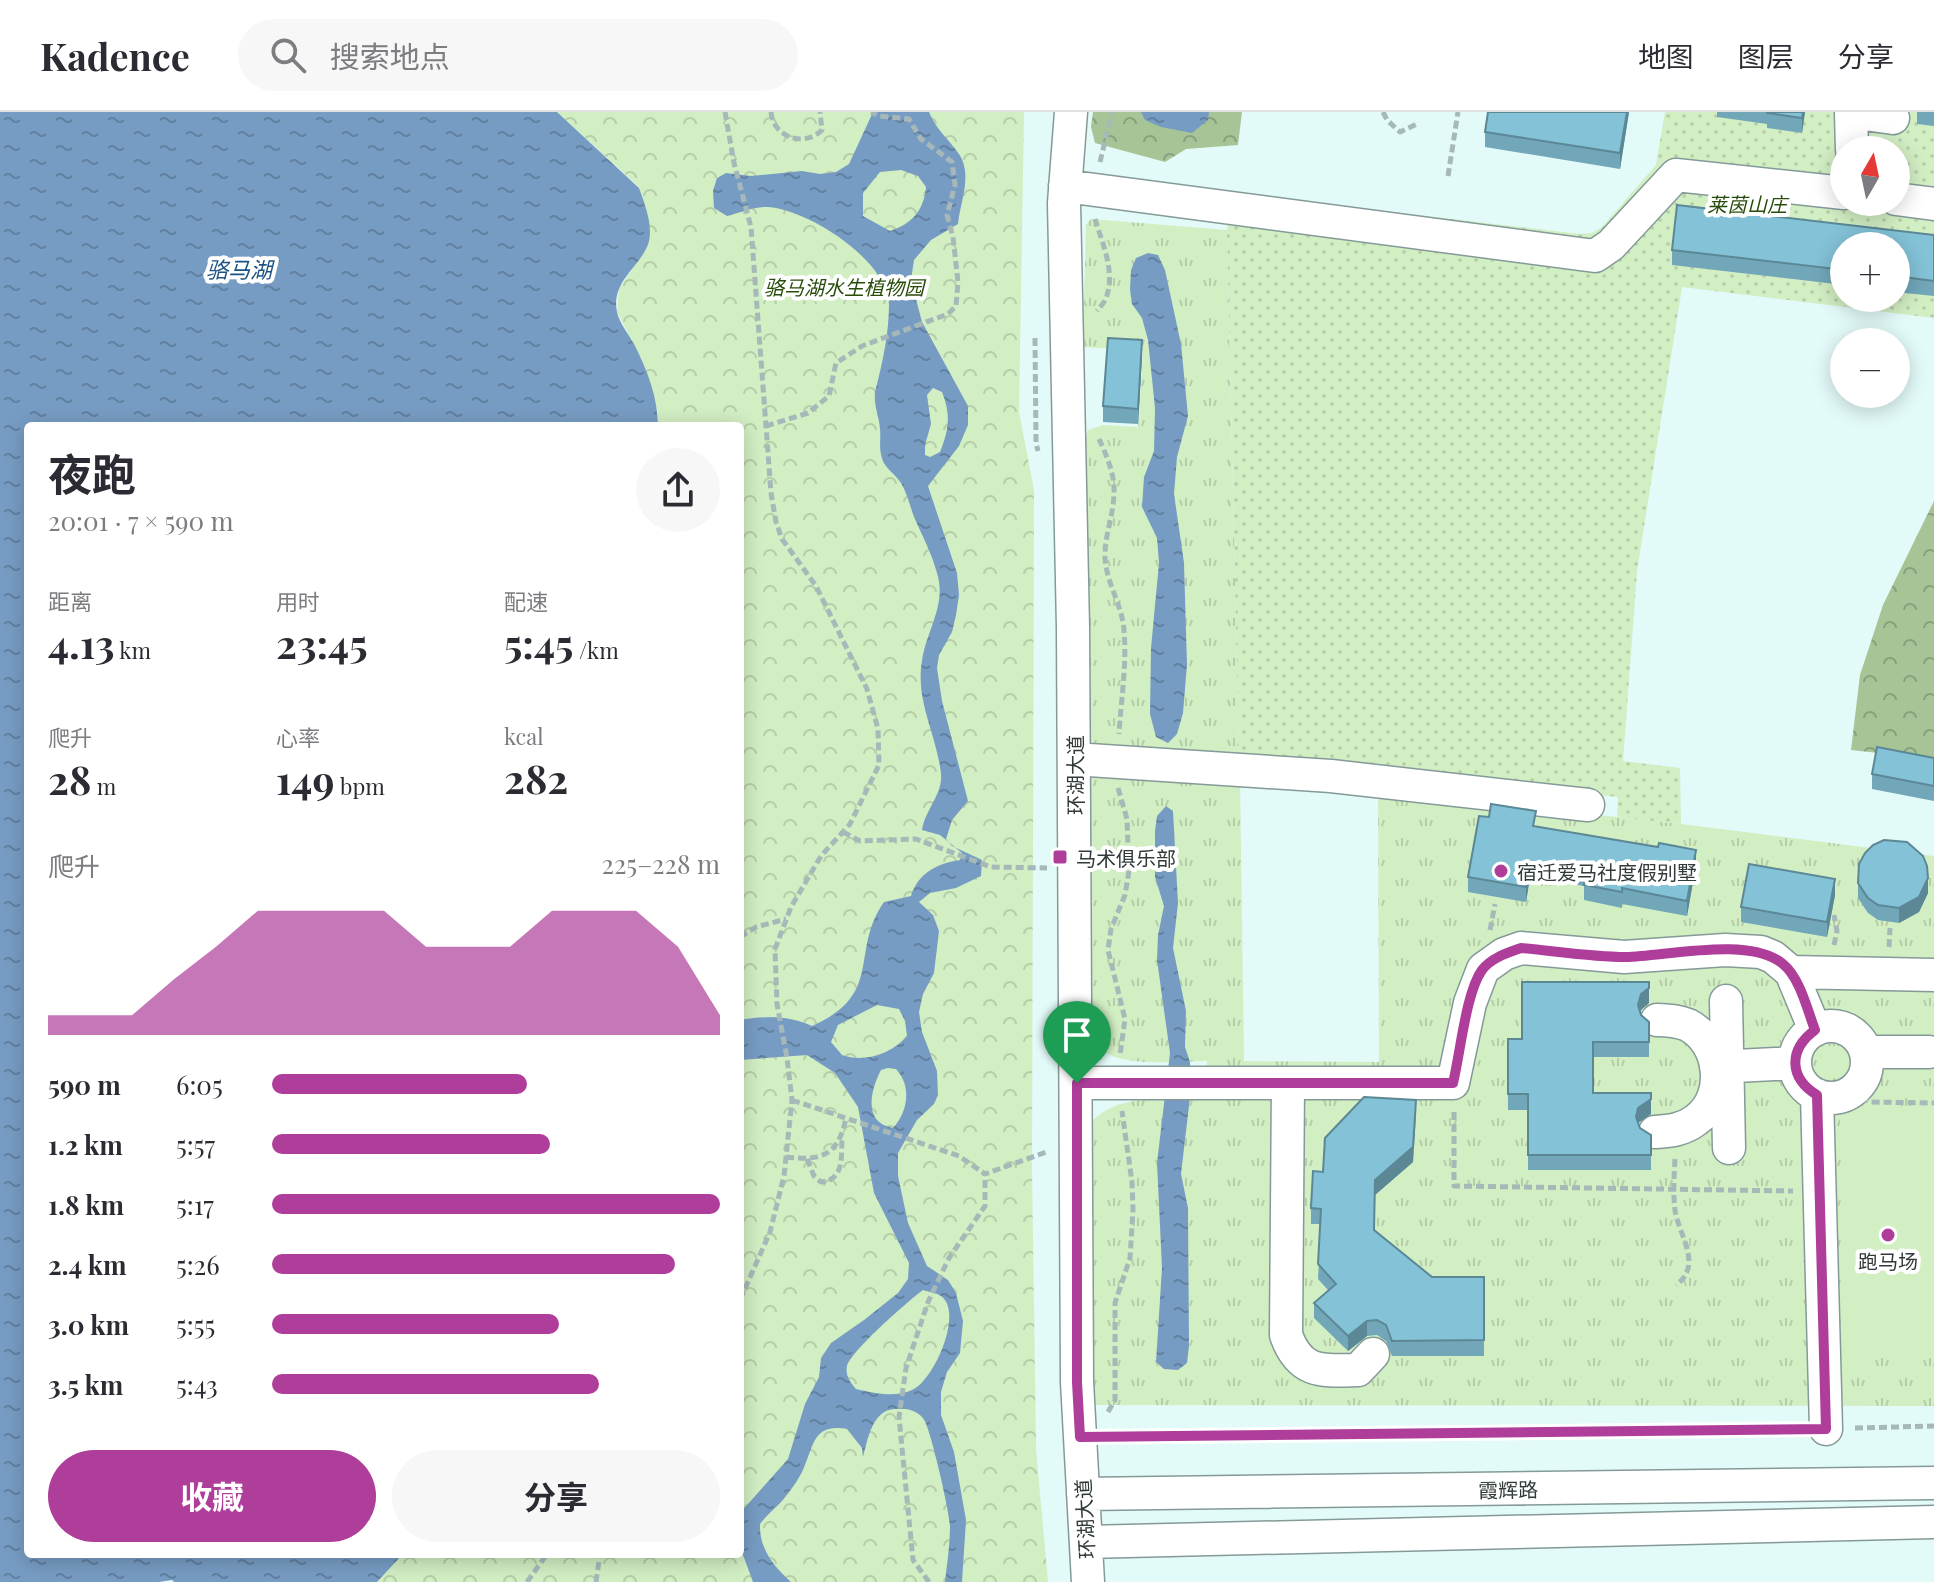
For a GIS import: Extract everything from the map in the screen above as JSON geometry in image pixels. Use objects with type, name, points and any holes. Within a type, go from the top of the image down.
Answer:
[{"type":"street","name":"环湖大道","points":[[1071,112],[1065,186],[1074,759],[1077,1382],[1088,1582]]},
{"type":"street","points":[[1852,136],[1851,112],[1893,118]]},
{"type":"street","points":[[1065,186],[1595,256],[1611,245],[1676,175],[1830,192]]},
{"type":"street","points":[[1910,201],[1934,204]]},
{"type":"street","points":[[1074,759],[1331,776],[1588,805]]},
{"type":"street","points":[[1077,1083],[1453,1083],[1477,981],[1483,969],[1521,948],[1624,957],[1747,951],[1773,957],[1791,972],[1815,1030]]},
{"type":"street","points":[[1791,972],[1934,975]]},
{"type":"street","points":[[1726,1001],[1722,1067],[1729,1148]]},
{"type":"street","points":[[1657,1020],[1685,1024],[1701,1034],[1722,1067],[1710,1105],[1699,1119],[1666,1131]]},
{"type":"street","points":[[1825,1026],[1846,1029],[1855,1034],[1866,1052],[1865,1075],[1850,1092],[1840,1097],[1817,1095],[1801,1082],[1795,1063],[1800,1044],[1815,1030],[1825,1026]]},
{"type":"street","points":[[1866,1052],[1929,1052]]},
{"type":"street","points":[[1722,1067],[1795,1063]]},
{"type":"street","points":[[1288,1083],[1286,1335],[1298,1358],[1310,1368],[1358,1370],[1373,1354]]},
{"type":"street","points":[[1817,1095],[1826,1429]]},
{"type":"street","name":"霞辉路","points":[[1083,1494],[1934,1483]]},
{"type":"street","points":[[1086,1542],[1934,1522]]},
{"type":"path","points":[[725,112],[734,163],[751,227],[771,493],[779,531],[816,586],[867,689],[878,729],[879,765],[850,824],[821,856],[786,919],[775,949],[777,1004],[792,1100],[784,1176],[770,1232],[744,1291]]},
{"type":"path","points":[[771,112],[772,123],[781,134],[800,139],[814,138],[822,130],[820,112]]},
{"type":"path","points":[[766,426],[808,413],[829,396],[836,363],[862,346],[931,322],[948,314],[956,306],[958,282],[947,215],[955,185],[952,162],[921,139],[909,119],[879,116],[871,112]]},
{"type":"path","points":[[1383,112],[1400,132],[1417,124]]},
{"type":"path","points":[[1448,176],[1458,112]]},
{"type":"path","points":[[843,832],[860,841],[916,839],[991,867],[1052,868]]},
{"type":"path","points":[[744,934],[756,927],[786,919]]},
{"type":"path","points":[[1453,1083],[1454,1186],[1820,1192]]},
{"type":"path","points":[[1850,1092],[1870,1102],[1934,1103]]},
{"type":"path","points":[[792,1100],[959,1156],[985,1174]]},
{"type":"path","points":[[807,1159],[814,1176],[821,1182],[831,1181],[837,1175],[846,1118]]},
{"type":"path","points":[[1666,1131],[1677,1219],[1689,1247],[1686,1273],[1676,1285]]},
{"type":"path","points":[[786,1157],[807,1159],[821,1156],[835,1149],[842,1137]]},
{"type":"path","points":[[985,1174],[1076,1141]]},
{"type":"path","points":[[929,1582],[913,1560],[899,1417],[906,1368],[928,1302],[949,1258],[985,1206],[985,1174]]},
{"type":"path","points":[[1080,1437],[1934,1426]]},
{"type":"path","points":[[527,1582],[544,1558]]},
{"type":"path","points":[[596,1582],[599,1558]]},
{"type":"green space","name":"骆马湖水生植物园","points":[[557,112],[1024,112],[1019,412],[1034,490],[1032,1170],[1036,1449],[1048,1582],[377,1582],[399,1558],[744,1558],[744,422],[658,422],[658,412],[643,362],[617,312],[619,289],[647,247],[639,187]]},
{"type":"green space","points":[[1093,112],[1242,112],[1238,145],[1186,149],[1165,162],[1095,143],[1091,127]]},
{"type":"green space","name":"莱茵山庄","points":[[1665,112],[1934,112],[1934,318],[1885,312],[1910,312],[1910,232],[1830,232],[1830,305],[1682,287],[1637,571],[1623,761],[1680,768],[1681,824],[1617,817],[1618,797],[1239,760],[1227,230],[1232,193],[1580,234],[1592,233],[1602,227],[1656,165]]},
{"type":"green space","points":[[1091,219],[1227,230],[1239,760],[1090,749],[1087,737],[1086,437],[1088,430],[1103,425],[1138,427],[1143,351],[1083,347],[1086,225]]},
{"type":"green space","points":[[1934,501],[1934,759],[1851,750],[1860,675],[1883,605]]},
{"type":"green space","points":[[1097,772],[1240,782],[1244,1061],[1379,1062],[1378,791],[1681,824],[1934,856],[1934,1406],[1092,1405],[1089,1125],[1114,1106],[1129,1102],[1208,1098],[1207,1061],[1149,1062],[1119,1058],[1098,1046],[1092,1034],[1089,1022],[1086,778]]},
{"type":"green space","name":"跑马场","points":[[1934,1113],[1934,1354],[1846,1356],[1840,1115]]},
{"type":"water","name":"骆马湖","points":[[0,112],[557,112],[639,188],[646,209],[650,225],[647,247],[621,284],[616,302],[620,320],[651,384],[658,422],[24,422],[24,1558],[399,1558],[377,1582],[0,1582]]},
{"type":"water","points":[[873,112],[929,112],[959,154],[965,171],[958,224],[931,240],[914,260],[911,280],[922,322],[968,406],[968,425],[959,446],[928,486],[957,573],[959,595],[952,632],[939,655],[937,668],[942,701],[968,801],[952,820],[946,839],[949,842],[940,835],[922,830],[941,781],[939,760],[921,690],[922,661],[938,607],[939,585],[905,491],[884,463],[880,451],[875,398],[888,325],[889,304],[885,287],[861,255],[824,227],[804,217],[768,207],[727,216],[714,208],[713,191],[717,178],[726,173],[751,176],[802,171],[820,174],[836,172],[849,164]],"holes":[[[901,170],[918,176],[926,187],[923,203],[916,215],[890,231],[863,216],[863,193],[880,172]],[[933,388],[942,392],[948,415],[940,452],[930,457],[925,455],[931,424],[927,395]]]},
{"type":"water","points":[[1141,112],[1209,112],[1208,120],[1192,133],[1161,127],[1145,120]]},
{"type":"water","points":[[1148,253],[1158,255],[1165,270],[1181,344],[1188,416],[1177,457],[1174,494],[1184,563],[1187,665],[1183,713],[1177,734],[1168,743],[1156,737],[1150,714],[1151,648],[1159,563],[1157,538],[1142,507],[1144,477],[1154,451],[1155,408],[1148,340],[1142,318],[1132,304],[1130,290],[1131,270],[1136,258]]},
{"type":"water","points":[[1166,806],[1173,811],[1178,903],[1173,948],[1186,1011],[1185,1047],[1190,1062],[1190,1097],[1181,1174],[1188,1208],[1189,1346],[1187,1363],[1178,1370],[1164,1369],[1156,1362],[1162,1268],[1157,1163],[1170,1053],[1157,960],[1164,906],[1155,877],[1155,831],[1157,816]]},
{"type":"water","points":[[955,848],[982,860],[981,876],[956,888],[930,893],[919,902],[933,915],[939,931],[934,973],[923,994],[919,1012],[922,1032],[937,1071],[938,1095],[934,1104],[917,1120],[898,1153],[898,1176],[908,1223],[927,1266],[948,1280],[956,1293],[963,1321],[960,1353],[947,1372],[941,1392],[941,1415],[954,1452],[966,1520],[962,1582],[945,1582],[950,1526],[926,1424],[917,1413],[895,1409],[881,1414],[876,1420],[863,1457],[862,1448],[847,1429],[827,1429],[816,1438],[795,1483],[760,1524],[768,1556],[791,1582],[753,1582],[744,1558],[744,1508],[788,1459],[805,1404],[819,1377],[821,1358],[831,1343],[898,1293],[908,1279],[909,1263],[874,1193],[858,1107],[835,1073],[807,1055],[744,1060],[744,1020],[776,1017],[812,1026],[835,1014],[858,986],[868,938],[884,902],[911,896],[924,875],[944,864],[960,860],[962,853]],"holes":[[[877,1005],[899,1009],[907,1036],[894,1048],[877,1055],[859,1058],[842,1055],[831,1042],[838,1025]],[[896,1069],[906,1091],[905,1107],[893,1128],[883,1125],[873,1113],[872,1096],[881,1070]],[[923,1290],[941,1296],[947,1304],[949,1316],[943,1346],[929,1374],[912,1390],[898,1394],[856,1389],[847,1372],[851,1359],[869,1338]]]},
{"type":"building","points":[[1488,112],[1627,112],[1620,153],[1485,132]]},
{"type":"building","points":[[1767,112],[1803,112],[1802,118]]},
{"type":"building","points":[[1677,205],[1908,232],[1830,232],[1830,268],[1672,250]]},
{"type":"building","points":[[1910,232],[1934,235],[1934,281],[1910,278]]},
{"type":"building","points":[[1108,338],[1142,340],[1138,409],[1103,406]]},
{"type":"building","points":[[1877,747],[1934,758],[1934,786],[1872,774]]},
{"type":"building","points":[[1491,804],[1536,811],[1533,826],[1658,847],[1659,843],[1696,850],[1687,901],[1622,888],[1622,892],[1584,885],[1586,871],[1530,862],[1526,887],[1468,877],[1479,816],[1489,817]]},
{"type":"building","points":[[1884,840],[1907,842],[1923,856],[1927,866],[1928,878],[1919,897],[1899,908],[1878,905],[1868,898],[1858,883],[1859,864],[1865,853]]},
{"type":"building","points":[[1749,864],[1835,879],[1827,922],[1741,907]]},
{"type":"building","points":[[1522,982],[1649,982],[1649,988],[1641,994],[1638,1005],[1641,1015],[1649,1022],[1649,1042],[1593,1042],[1593,1093],[1651,1093],[1651,1099],[1638,1108],[1636,1117],[1640,1128],[1651,1135],[1651,1155],[1528,1155],[1528,1094],[1508,1094],[1508,1039],[1522,1039]]},
{"type":"building","points":[[1364,1097],[1416,1100],[1413,1147],[1375,1180],[1374,1230],[1432,1277],[1484,1277],[1484,1340],[1392,1341],[1386,1325],[1377,1320],[1367,1321],[1348,1336],[1314,1303],[1336,1284],[1318,1264],[1321,1209],[1311,1208],[1313,1171],[1323,1172],[1325,1138]]},
{"type":"place","name":"马术俱乐部","points":[[1060,857]]},
{"type":"place","name":"宿迁爱马社度假别墅","points":[[1501,871]]},
{"type":"place","name":"跑马场","points":[[1888,1235]]},
{"type":"route","points":[[1521,948],[1624,957],[1725,950],[1761,952],[1773,957],[1791,972],[1815,1030],[1800,1044],[1795,1063],[1801,1082],[1817,1095],[1826,1429],[1080,1437],[1077,1382],[1077,1083],[1453,1083],[1477,981],[1483,969],[1504,954],[1521,948]]}]
